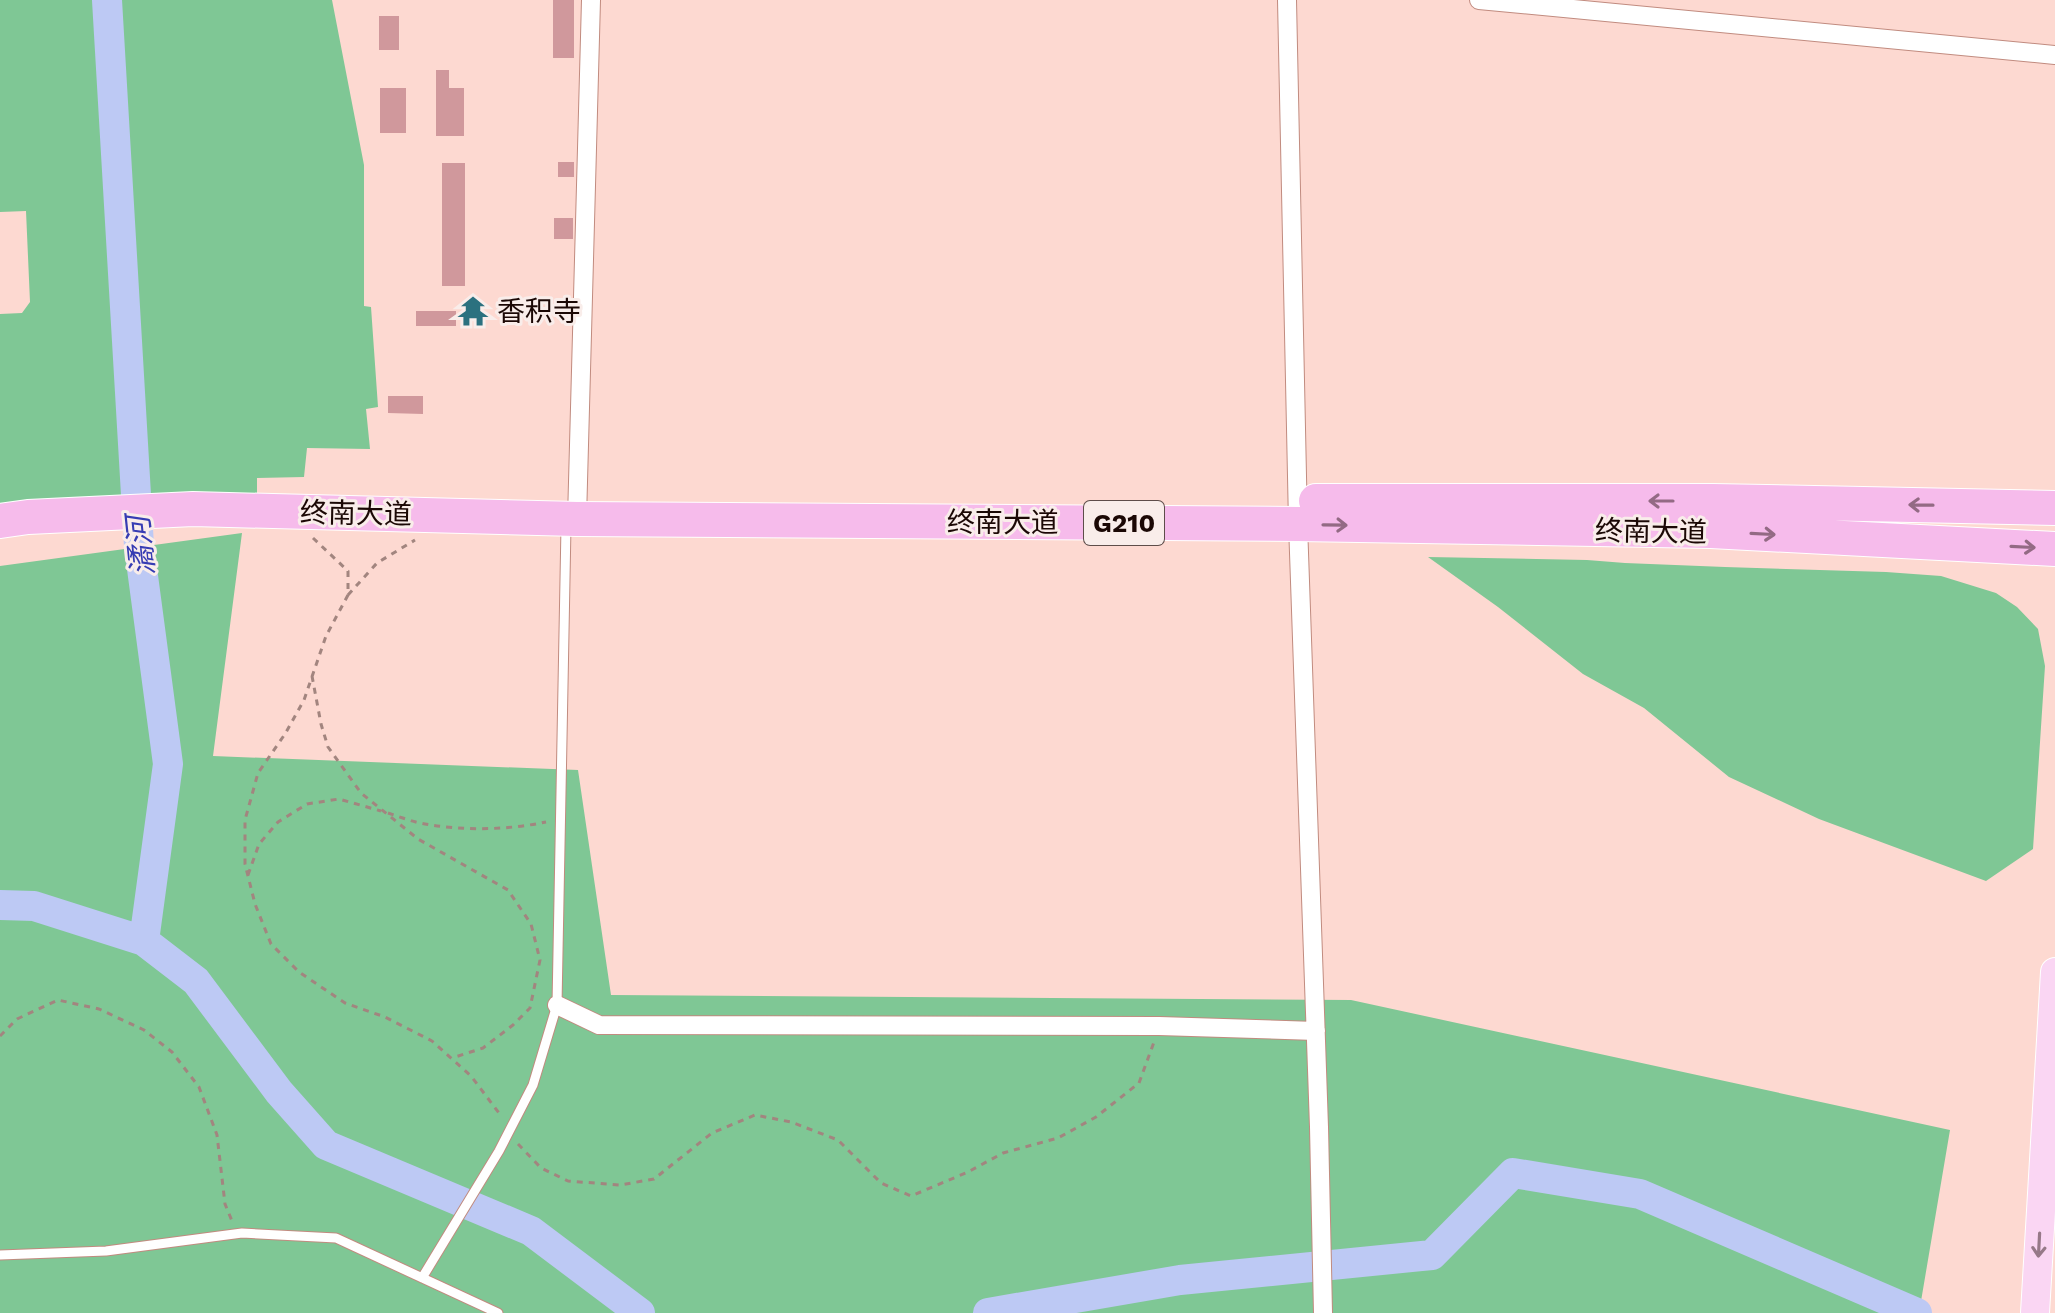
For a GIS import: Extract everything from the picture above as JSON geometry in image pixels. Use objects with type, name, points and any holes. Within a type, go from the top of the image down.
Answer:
[{"type":"highway","name":"终南大道","points":[[13,510],[196,501],[574,511],[1298,513],[1713,501],[2055,508]]},
{"type":"highway","name":"终南大道","points":[[1298,513],[2055,549]]},
{"type":"main road","points":[[2036,1301],[2055,972]]},
{"type":"street","points":[[574,511],[591,0]]},
{"type":"street","points":[[1287,0],[1298,513],[1323,1313]]},
{"type":"street","points":[[1479,0],[2055,55]]},
{"type":"street","points":[[557,1005],[599,1025],[1159,1026],[1316,1031]]},
{"type":"lane","points":[[422,1278],[499,1151],[533,1085],[557,1005],[561,815],[574,511]]},
{"type":"lane","points":[[0,1255],[106,1251],[237,1233],[336,1238],[498,1313]]},
{"type":"path","points":[[306,533],[348,571],[348,595]]},
{"type":"path","points":[[425,534],[377,563],[348,595],[326,636],[304,700],[258,773],[245,820],[245,864],[255,904],[271,944],[299,972],[345,1003],[385,1017],[432,1041],[471,1076],[498,1110],[520,1148],[541,1168],[568,1181],[620,1185],[654,1179],[712,1133],[755,1115],[791,1122],[838,1140],[881,1183],[911,1196],[1003,1153],[1058,1138],[1096,1117],[1139,1083],[1159,1026]]},
{"type":"path","points":[[312,676],[328,747],[361,793],[418,839],[508,890],[531,924],[540,960],[530,1008],[483,1048],[452,1058]]},
{"type":"path","points":[[248,875],[259,844],[278,822],[307,804],[339,799],[424,824],[467,829],[545,823],[561,815]]},
{"type":"path","points":[[0,1036],[17,1019],[58,1000],[110,1014],[144,1030],[172,1052],[199,1087],[217,1135],[225,1204],[237,1233]]},
{"type":"green space","points":[[0,0],[332,0],[364,165],[364,306],[371,307],[378,407],[366,409],[370,449],[307,448],[304,477],[257,478],[257,510],[0,522],[0,314],[22,313],[30,302],[26,211],[0,212]]},
{"type":"green space","points":[[242,533],[213,756],[578,770],[611,995],[1351,1000],[1950,1130],[1919,1313],[0,1313],[0,566]]},
{"type":"green space","points":[[1428,557],[1886,572],[1941,576],[1996,593],[2017,607],[2038,629],[2045,666],[2033,849],[1986,881],[1819,819],[1729,777],[1644,708],[1583,674]]},
{"type":"building","points":[[553,0],[574,0],[574,58],[553,58]]},
{"type":"building","points":[[379,16],[399,16],[399,50],[379,50]]},
{"type":"building","points":[[436,70],[449,70],[449,88],[464,88],[464,136],[436,136]]},
{"type":"building","points":[[380,88],[406,88],[406,133],[380,133]]},
{"type":"building","points":[[558,162],[574,162],[574,177],[558,177]]},
{"type":"building","points":[[442,163],[465,163],[465,286],[442,286]]},
{"type":"building","points":[[554,218],[573,218],[573,239],[554,239]]},
{"type":"building","points":[[416,311],[456,311],[456,326],[416,326]]},
{"type":"building","points":[[388,396],[423,396],[423,414],[388,413]]},
{"type":"waterway","name":"潏河","points":[[107,0],[139,546],[168,764],[144,941]]},
{"type":"waterway","points":[[0,905],[34,906],[144,941],[196,981],[279,1092],[326,1145],[531,1231],[640,1313]]},
{"type":"waterway","points":[[988,1313],[1180,1280],[1432,1255],[1513,1173],[1640,1194],[1917,1313]]},
{"type":"place","name":"香积寺","points":[[473,311]]}]
